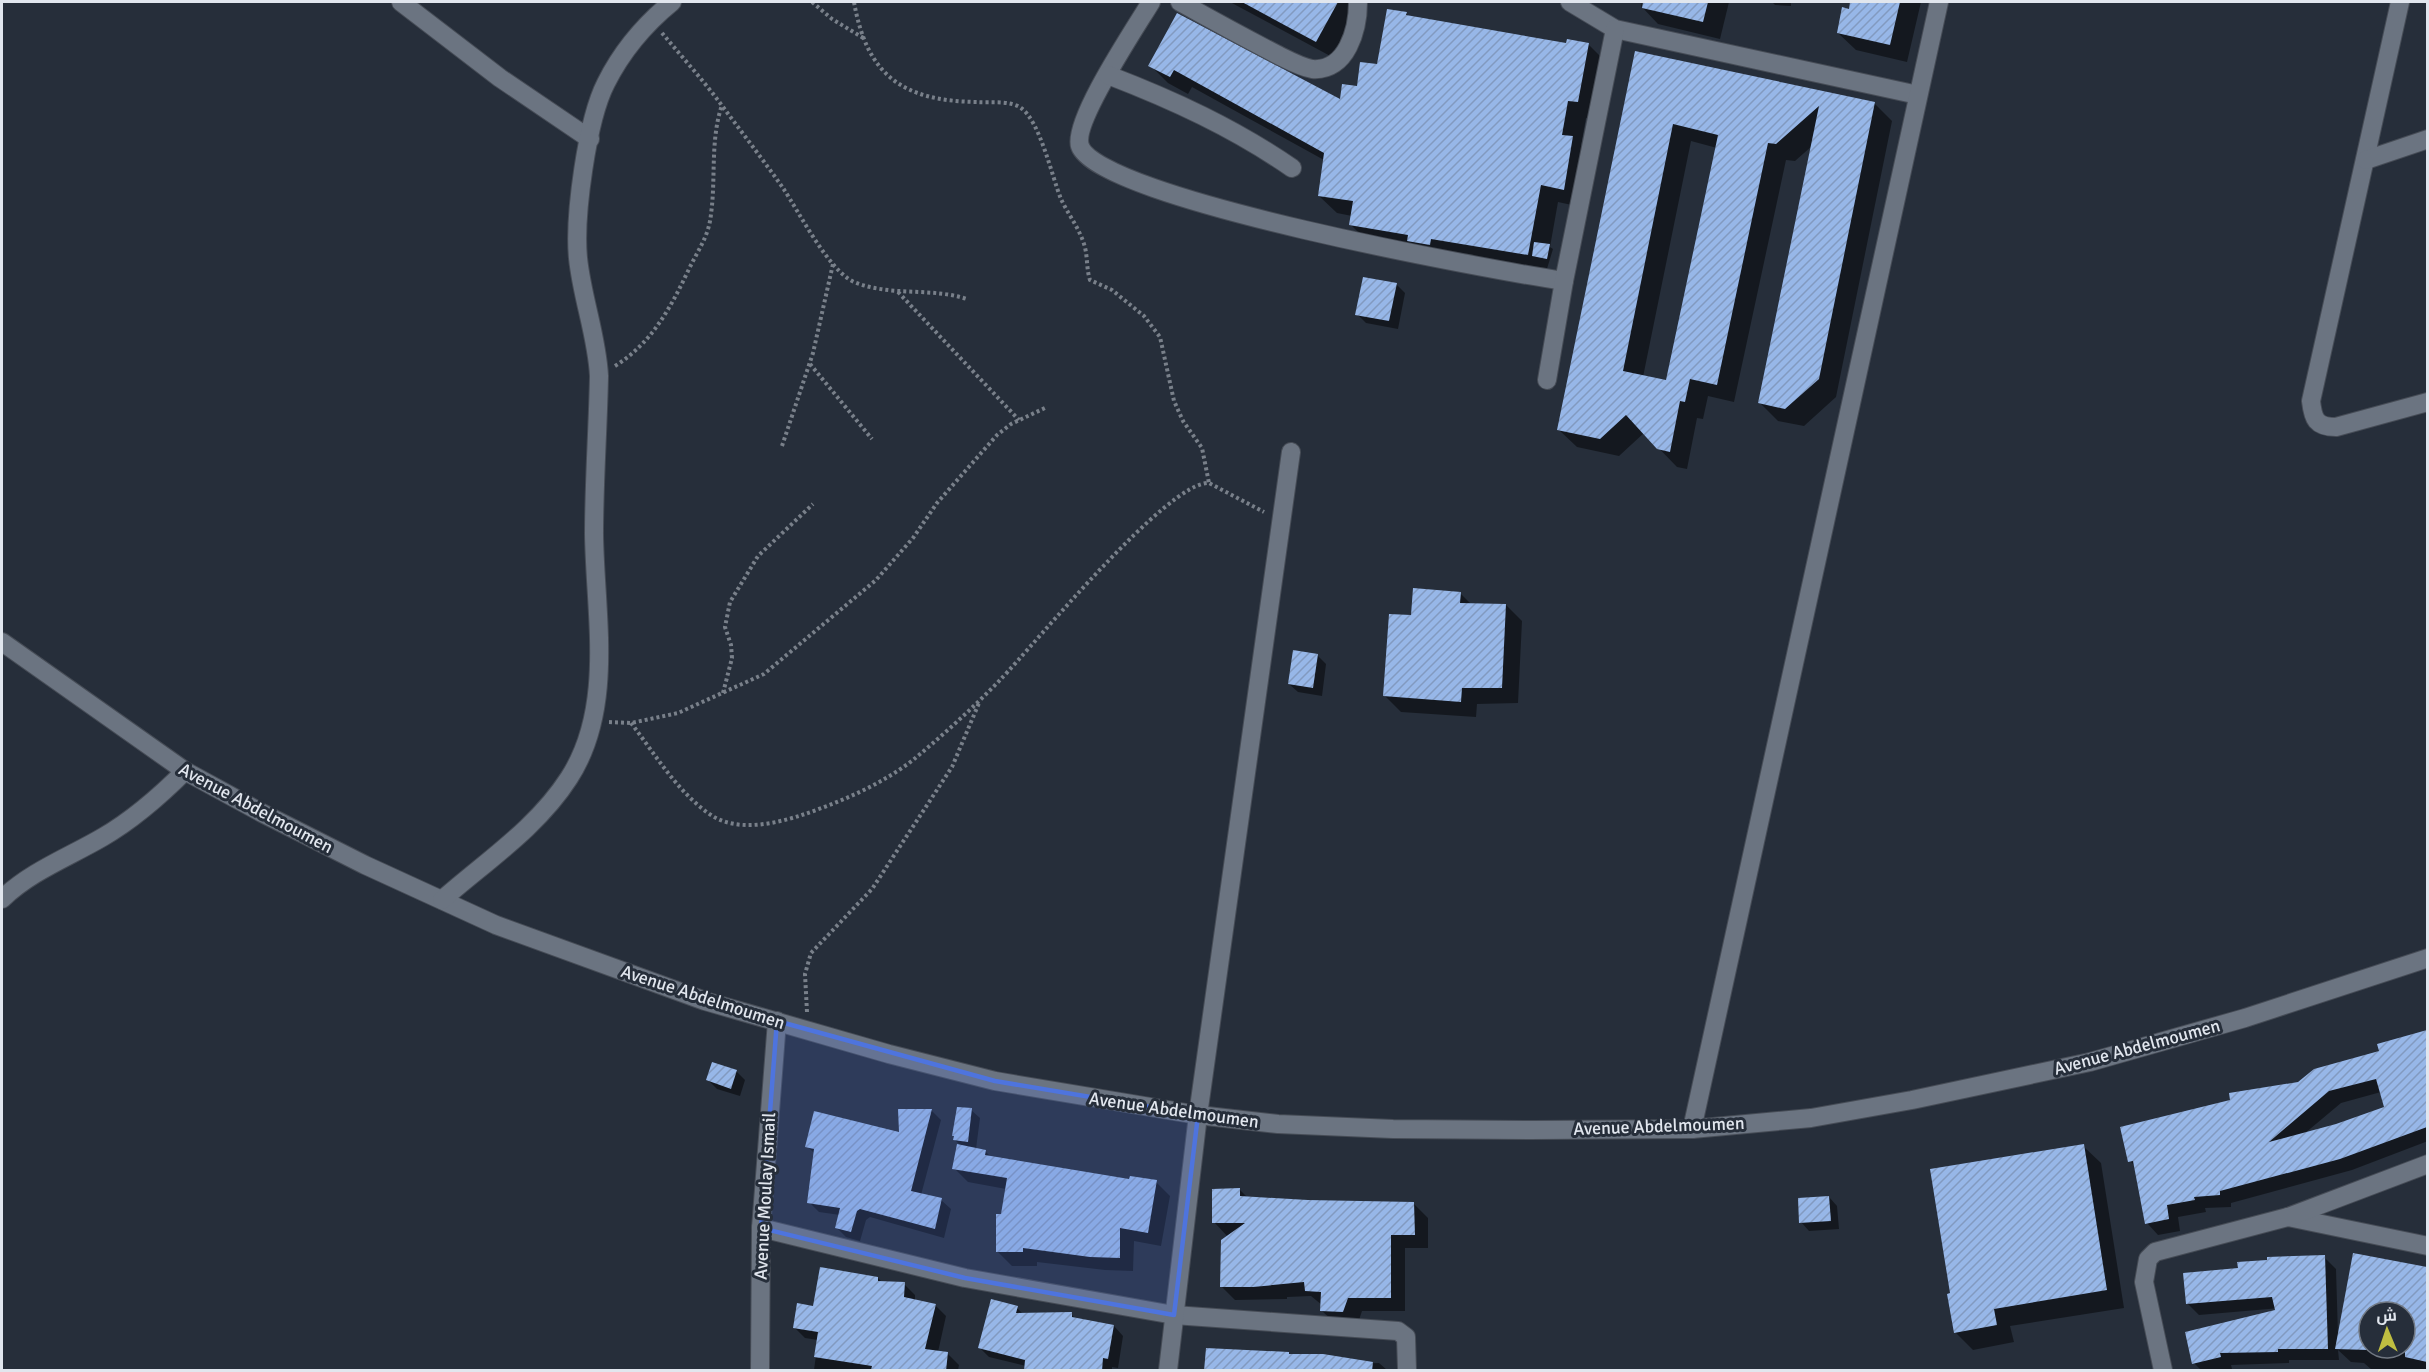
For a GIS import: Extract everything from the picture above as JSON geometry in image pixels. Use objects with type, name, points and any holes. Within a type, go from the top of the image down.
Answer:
[{"type":"street","points":[[401,2],[500,78],[590,139]]},
{"type":"street","points":[[442,900],[510,844],[552,800],[576,765],[593,722],[598,666],[594,534],[599,376],[598,359],[583,296],[578,256],[580,195],[590,139],[605,86],[617,63],[651,21],[672,2]]},
{"type":"street","points":[[1151,2],[1088,110],[1079,143],[1086,157],[1094,163],[1129,179],[1174,195],[1296,227],[1415,255],[1564,281]]},
{"type":"street","points":[[1180,2],[1257,45],[1310,69],[1328,66],[1343,57],[1354,32],[1358,2]]},
{"type":"street","points":[[1570,2],[1615,29],[1918,95]]},
{"type":"street","points":[[1692,1129],[1939,2]]},
{"type":"street","points":[[2400,2],[2311,400],[2312,414],[2316,421],[2325,427],[2336,427],[2427,402]]},
{"type":"street","points":[[1547,380],[1564,281],[1615,29]]},
{"type":"street","points":[[1108,75],[1159,95],[1218,123],[1292,168]]},
{"type":"street","points":[[2366,160],[2427,139]]},
{"type":"street","points":[[1168,1371],[1198,1116],[1291,452]]},
{"type":"street","name":"Avenue Abdelmoumen","points":[[2,642],[185,771],[344,855],[496,925],[705,1001],[889,1054],[995,1081],[1198,1116],[1278,1124],[1393,1129],[1692,1129],[1811,1118],[1912,1100],[2090,1062],[2245,1018],[2427,958]]},
{"type":"street","points":[[2,899],[36,874],[124,823],[162,794],[185,771]]},
{"type":"street","name":"Avenue Moulay Ismail","points":[[760,1371],[761,1228],[777,1021]]},
{"type":"street","points":[[2163,1371],[2144,1282],[2148,1259],[2155,1252],[2288,1217],[2427,1164]]},
{"type":"street","points":[[2288,1217],[2427,1246]]},
{"type":"street","points":[[761,1228],[965,1278],[1174,1315],[1398,1331],[1402,1333],[1407,1342],[1407,1371]]},
{"type":"path","points":[[812,2],[832,19],[865,39]]},
{"type":"path","points":[[854,2],[865,39],[886,76],[910,91],[945,99],[1013,104],[1025,111],[1041,143],[1062,201],[1083,241],[1090,280],[1112,290],[1144,316],[1160,337],[1174,401],[1183,421],[1202,448],[1209,483]]},
{"type":"path","points":[[651,21],[722,105],[782,187],[833,264],[855,282],[898,292],[938,292],[967,299]]},
{"type":"path","points":[[599,376],[626,359],[653,332],[681,290],[704,243],[710,225],[712,205],[715,129],[722,105]]},
{"type":"path","points":[[782,446],[810,363],[833,264]]},
{"type":"path","points":[[898,292],[1019,420]]},
{"type":"path","points":[[810,363],[872,439]]},
{"type":"path","points":[[593,722],[631,723],[678,713],[764,674],[876,580],[913,538],[937,503],[1004,429],[1047,407]]},
{"type":"path","points":[[631,723],[683,790],[711,816],[740,824],[781,822],[816,810],[892,774],[912,760],[980,700],[1135,534],[1180,495],[1199,483],[1209,483],[1282,522]]},
{"type":"path","points":[[723,694],[732,657],[725,627],[729,603],[758,556],[813,504]]},
{"type":"path","points":[[809,1031],[805,974],[811,953],[872,889],[952,766],[980,700]]},
{"type":"highlighted area","points":[[777,1021],[995,1081],[1198,1115],[1174,1315],[965,1278],[761,1228]]},
{"type":"building","points":[[1242,2],[1338,2],[1316,42]]},
{"type":"building","points":[[1643,2],[1708,2],[1703,22],[1642,8]]},
{"type":"building","points":[[1850,2],[1900,2],[1890,45],[1837,33],[1842,7],[1849,9]]},
{"type":"building","points":[[1387,9],[1407,12],[1406,15],[1566,43],[1567,39],[1589,43],[1578,102],[1568,101],[1562,135],[1573,136],[1564,190],[1541,185],[1528,255],[1431,239],[1430,245],[1407,241],[1408,235],[1349,225],[1353,201],[1318,196],[1324,153],[1174,70],[1170,77],[1148,66],[1177,13],[1340,99],[1342,84],[1357,86],[1360,62],[1377,64]]},
{"type":"building","points":[[1635,51],[1875,102],[1819,379],[1785,409],[1758,403],[1819,106],[1776,144],[1768,143],[1717,385],[1690,379],[1685,402],[1680,401],[1670,452],[1657,449],[1626,415],[1600,439],[1557,430]],"holes":[[[1673,124],[1718,135],[1666,380],[1623,371]]]},
{"type":"building","points":[[1534,242],[1550,244],[1547,259],[1532,256]]},
{"type":"building","points":[[1363,277],[1397,283],[1389,321],[1355,315]]},
{"type":"building","points":[[1413,588],[1461,592],[1460,603],[1506,604],[1502,688],[1462,688],[1461,702],[1383,696],[1389,614],[1411,615]]},
{"type":"building","points":[[1293,650],[1318,654],[1313,688],[1288,684]]},
{"type":"building","points":[[2427,1030],[2427,1127],[2340,1159],[2220,1191],[2220,1195],[2194,1197],[2195,1200],[2167,1205],[2169,1219],[2145,1224],[2133,1161],[2128,1162],[2120,1127],[2230,1100],[2229,1093],[2298,1082],[2314,1069],[2379,1051],[2377,1044]],"holes":[[[2376,1079],[2384,1107],[2336,1124],[2269,1142],[2329,1091]]]},
{"type":"building","points":[[712,1062],[737,1070],[731,1089],[706,1080]]},
{"type":"building","points":[[957,1107],[972,1108],[968,1142],[953,1140]]},
{"type":"building","points":[[898,1109],[932,1109],[911,1191],[942,1198],[935,1229],[860,1209],[857,1211],[851,1232],[835,1228],[840,1208],[807,1203],[814,1149],[805,1147],[814,1111],[899,1132]]},
{"type":"building","points":[[957,1144],[986,1150],[985,1155],[1129,1179],[1130,1176],[1157,1180],[1148,1233],[1120,1228],[1120,1258],[1090,1257],[1023,1248],[1023,1252],[996,1252],[996,1214],[1001,1214],[1007,1178],[952,1169]]},
{"type":"building","points":[[2084,1144],[2107,1290],[1994,1309],[1997,1325],[1954,1333],[1947,1294],[1950,1293],[1930,1169]]},
{"type":"building","points":[[1240,1188],[1240,1196],[1414,1202],[1415,1235],[1391,1235],[1391,1298],[1348,1298],[1343,1312],[1320,1311],[1321,1292],[1305,1291],[1304,1282],[1253,1287],[1220,1287],[1221,1240],[1245,1223],[1212,1223],[1212,1189]]},
{"type":"building","points":[[1829,1196],[1831,1221],[1799,1223],[1798,1198]]},
{"type":"building","points":[[2353,1253],[2427,1267],[2427,1362],[2417,1360],[2417,1300],[2357,1300],[2357,1350],[2335,1349]]},
{"type":"building","points":[[2325,1255],[2328,1349],[2278,1349],[2278,1352],[2220,1353],[2221,1357],[2192,1364],[2185,1332],[2275,1310],[2272,1297],[2186,1304],[2183,1273],[2238,1268],[2237,1262],[2267,1260],[2267,1257]]},
{"type":"building","points":[[820,1267],[878,1277],[878,1281],[905,1282],[904,1297],[936,1304],[925,1349],[948,1352],[946,1371],[871,1370],[872,1366],[814,1357],[818,1332],[793,1328],[797,1303],[813,1306]]},
{"type":"building","points":[[991,1299],[1018,1306],[1016,1313],[1072,1312],[1072,1317],[1114,1325],[1108,1359],[1103,1358],[1102,1371],[1024,1371],[1025,1360],[978,1348]]},
{"type":"building","points":[[1206,1348],[1323,1354],[1373,1362],[1372,1371],[1204,1371]]}]
